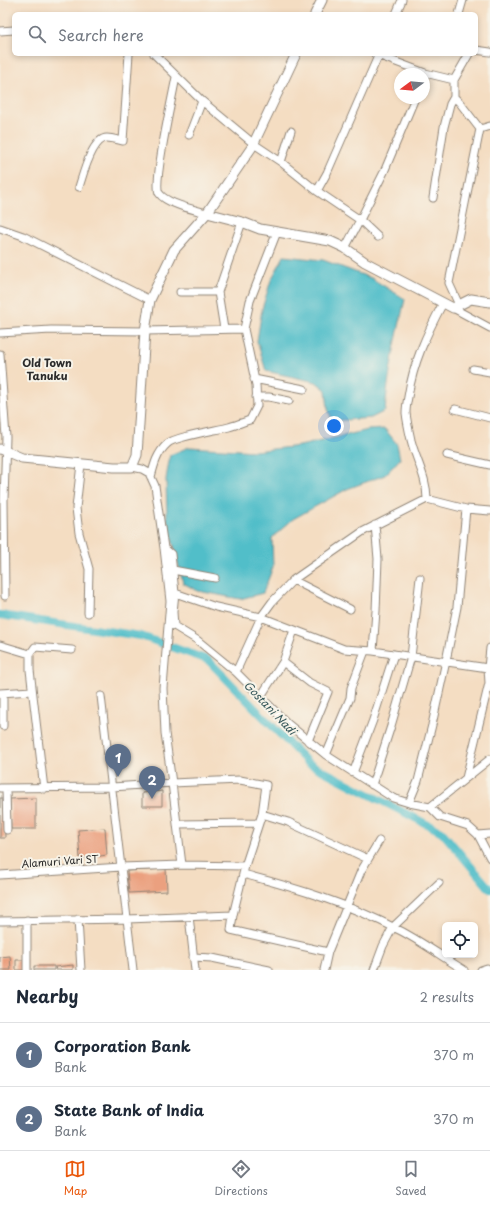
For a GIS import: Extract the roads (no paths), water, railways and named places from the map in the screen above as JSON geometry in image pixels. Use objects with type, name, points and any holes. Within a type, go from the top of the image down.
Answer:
[{"type":"main road","points":[[316,12],[322,0]]},
{"type":"main road","points":[[3,450],[22,458],[123,468],[132,467],[137,455],[145,331],[150,300],[174,250],[207,214],[254,144],[295,56]]},
{"type":"main road","points":[[207,214],[242,222],[260,229],[330,241],[344,248],[365,262],[444,303],[456,306],[471,299],[490,302]]},
{"type":"street","points":[[397,12],[402,0]]},
{"type":"street","points":[[460,12],[463,0]]},
{"type":"street","points":[[0,31],[12,30]]},
{"type":"street","points":[[478,50],[490,52]]},
{"type":"street","points":[[79,187],[91,153],[97,143],[102,139],[107,138],[123,141],[129,56]]},
{"type":"street","points":[[156,56],[202,101],[254,144],[281,162],[317,191],[360,220],[378,237]]},
{"type":"street","points":[[317,191],[377,56]]},
{"type":"street","points":[[379,56],[408,68]]},
{"type":"street","points":[[433,198],[444,127],[450,104],[454,97],[454,80],[468,56]]},
{"type":"street","points":[[430,76],[454,80]]},
{"type":"street","points":[[176,77],[159,166],[159,193],[166,200],[207,214]]},
{"type":"street","points":[[454,97],[480,129]]},
{"type":"street","points":[[189,135],[202,101]]},
{"type":"street","points":[[344,248],[384,172],[412,104]]},
{"type":"street","points":[[480,129],[490,126]]},
{"type":"street","points":[[480,129],[449,283],[456,306],[490,328]]},
{"type":"street","points":[[281,162],[291,131]]},
{"type":"street","points":[[224,329],[218,292],[242,222]]},
{"type":"street","points":[[0,228],[23,236],[150,300]]},
{"type":"street","points":[[151,477],[154,464],[168,442],[250,420],[257,406],[254,379],[244,328],[250,301],[277,232]]},
{"type":"street","points":[[180,292],[218,292]]},
{"type":"street","points":[[427,499],[427,489],[422,471],[414,453],[406,412],[414,366],[428,331],[444,303]]},
{"type":"street","points":[[0,333],[52,330],[145,331],[244,328]]},
{"type":"street","points":[[0,354],[6,437],[3,450],[2,500],[5,596]]},
{"type":"street","points":[[473,369],[490,372]]},
{"type":"street","points":[[254,379],[304,389]]},
{"type":"street","points":[[256,397],[269,397],[289,401]]},
{"type":"street","points":[[455,409],[490,418]]},
{"type":"street","points":[[447,454],[490,465]]},
{"type":"street","points":[[81,464],[76,508],[79,533],[89,569],[88,613]]},
{"type":"street","points":[[132,467],[149,473],[155,486],[164,548],[170,601],[163,678],[165,733],[182,865]]},
{"type":"street","points":[[236,672],[261,617],[272,602],[293,580],[362,532],[427,499],[466,509],[490,511]]},
{"type":"street","points":[[409,803],[418,781],[457,607],[466,509]]},
{"type":"street","points":[[326,755],[350,698],[352,688],[369,651],[376,612],[378,559],[376,525]]},
{"type":"street","points":[[164,548],[171,554],[176,593],[174,626],[197,640],[236,672],[288,724],[326,755],[393,798],[430,807],[440,818],[468,826],[478,835],[490,858]]},
{"type":"street","points":[[173,570],[215,578]]},
{"type":"street","points":[[372,785],[411,657],[420,578]]},
{"type":"street","points":[[293,580],[350,609]]},
{"type":"street","points":[[176,593],[216,606],[261,617],[344,649],[394,654],[488,668]]},
{"type":"street","points":[[261,696],[283,662],[294,630]]},
{"type":"street","points":[[0,645],[30,654]]},
{"type":"street","points":[[44,789],[32,691],[30,654],[35,647],[72,650]]},
{"type":"street","points":[[466,779],[490,683],[488,668],[490,648]]},
{"type":"street","points":[[353,773],[373,720],[394,654]]},
{"type":"street","points":[[283,662],[310,683],[328,692],[308,741]]},
{"type":"street","points":[[3,726],[1,693],[32,691]]},
{"type":"street","points":[[101,696],[133,970]]},
{"type":"street","points":[[430,807],[490,759]]},
{"type":"street","points":[[7,830],[3,788],[44,789],[112,787],[240,780],[266,785],[262,814],[245,866],[233,915],[231,930],[328,952]]},
{"type":"street","points":[[262,814],[288,822],[368,859]]},
{"type":"street","points":[[177,824],[259,823]]},
{"type":"street","points":[[478,835],[490,834]]},
{"type":"street","points":[[324,970],[328,952],[360,871],[379,841]]},
{"type":"street","name":"Alamuri Vari ST","points":[[0,875],[121,867],[182,865],[245,866]]},
{"type":"street","points":[[243,874],[286,885],[347,906],[393,927],[464,970]]},
{"type":"street","points":[[374,970],[383,946],[393,927],[439,883]]},
{"type":"street","points":[[0,921],[127,919],[233,915]]},
{"type":"street","points":[[189,916],[195,970]]},
{"type":"street","points":[[78,919],[81,970]]},
{"type":"street","points":[[27,970],[28,920]]},
{"type":"street","points":[[193,957],[212,958],[269,970]]},
{"type":"water","points":[[284,256],[323,260],[371,278],[405,299],[386,397],[385,411],[371,418],[332,420],[328,409],[326,390],[316,382],[266,371],[257,341],[262,309],[271,280]]},
{"type":"water","points":[[385,429],[397,444],[400,459],[385,475],[347,489],[293,519],[272,538],[273,567],[263,593],[240,599],[198,591],[183,583],[167,519],[166,479],[170,455],[189,447],[255,451],[300,446],[368,430]]},
{"type":"waterway","name":"Gostani Nadi","points":[[0,615],[141,636],[208,660],[308,763],[442,832],[490,889]]},
{"type":"place","name":"Corporation Bank","points":[[118,777]]},
{"type":"place","name":"State Bank of India","points":[[152,799]]},
{"type":"district","name":"Old Town Tanuku","points":[[47,369]]}]
